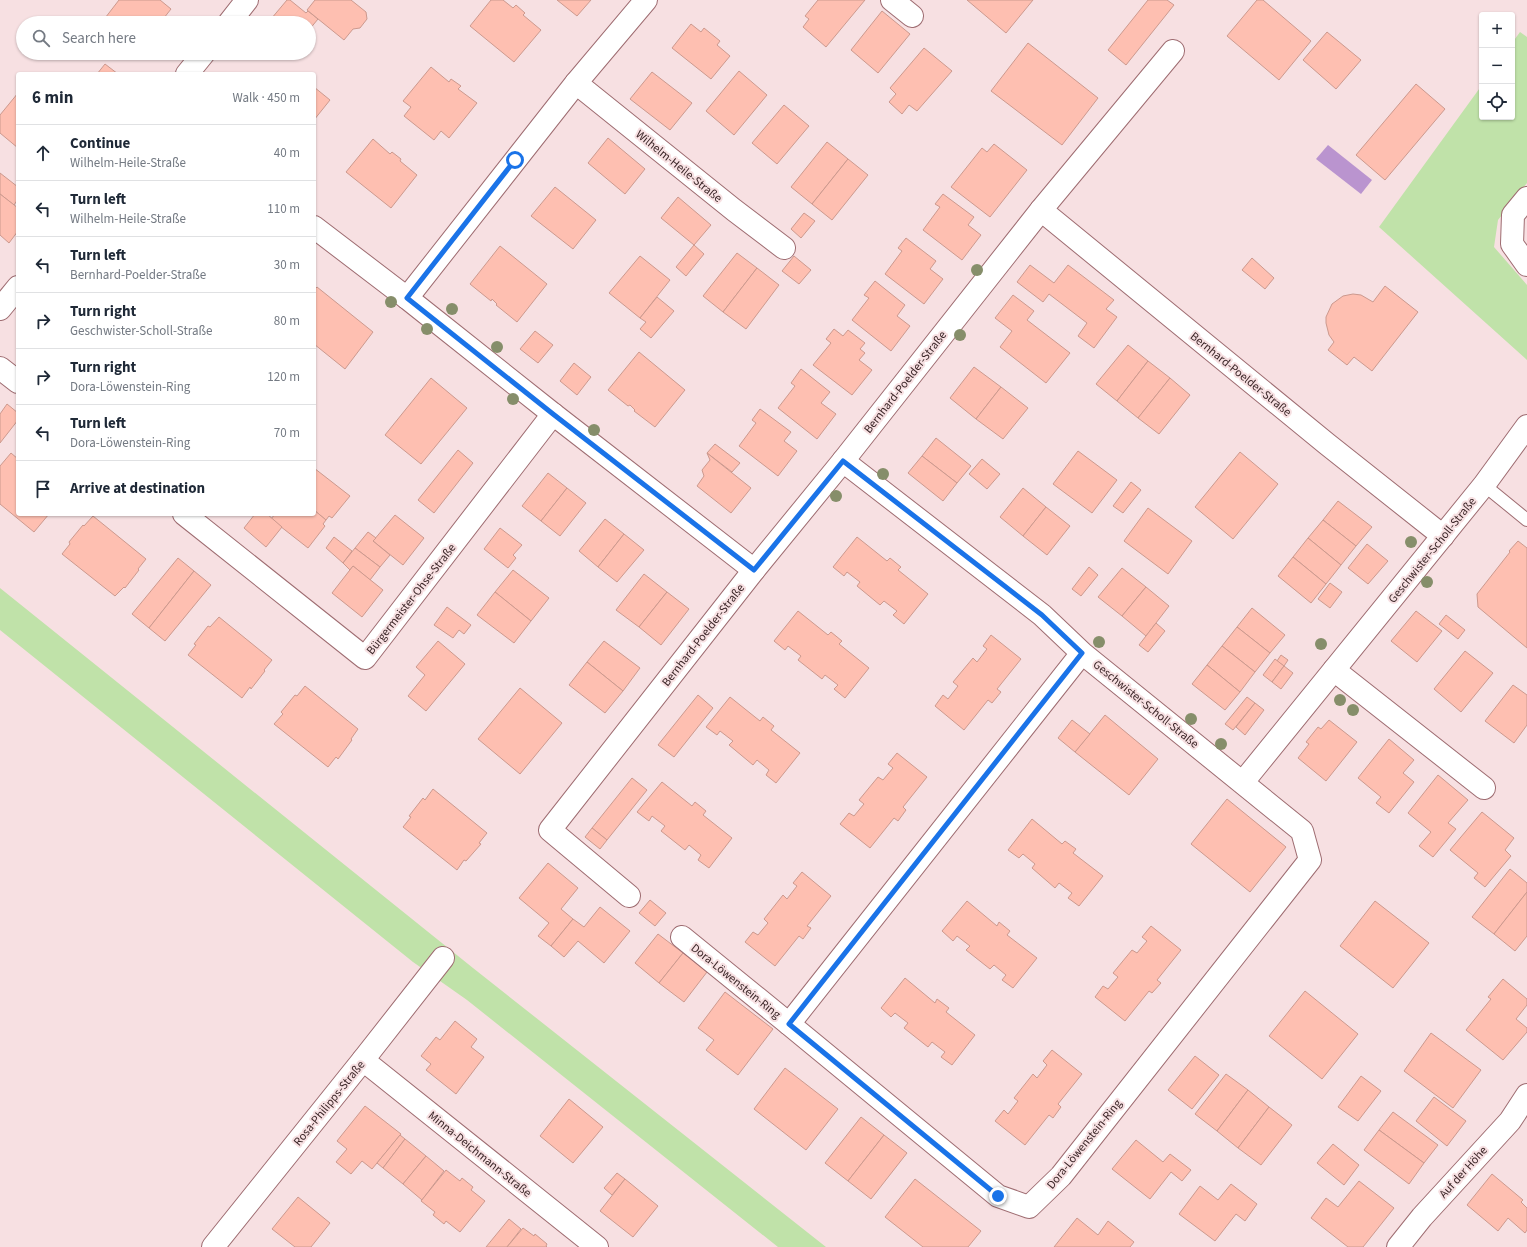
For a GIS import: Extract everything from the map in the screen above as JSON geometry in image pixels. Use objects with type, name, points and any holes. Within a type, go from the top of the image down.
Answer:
[{"type":"street","points":[[235,16],[248,0]]},
{"type":"street","points":[[407,298],[576,83],[646,0]]},
{"type":"street","points":[[892,0],[912,16]]},
{"type":"street","name":"Bernhard-Poelder-Straße","points":[[629,896],[550,830],[754,570],[843,461],[1041,210],[1173,51]]},
{"type":"street","points":[[189,72],[198,60]]},
{"type":"street","name":"Wilhelm-Heile-Straße","points":[[576,83],[734,210],[784,248]]},
{"type":"street","points":[[1527,198],[1512,215],[1512,244],[1527,265]]},
{"type":"street","name":"Bernhard-Poelder-Straße","points":[[1041,210],[1327,444],[1443,536]]},
{"type":"street","points":[[316,229],[754,570]]},
{"type":"street","points":[[0,310],[16,290]]},
{"type":"street","points":[[0,368],[16,380]]},
{"type":"street","name":"Bürgermeister-Ohse-Straße","points":[[187,516],[365,658],[553,414]]},
{"type":"street","name":"Geschwister-Scholl-Straße","points":[[1242,782],[1484,485],[1527,426]]},
{"type":"street","name":"Geschwister-Scholl-Straße","points":[[843,461],[1042,615],[1082,653],[1302,831],[1310,860]]},
{"type":"street","name":"Dora-Löwenstein-Ring","points":[[789,1024],[1082,653]]},
{"type":"street","points":[[1334,670],[1484,788]]},
{"type":"street","name":"Dora-Löwenstein-Ring","points":[[682,937],[998,1196],[1029,1208],[1061,1176],[1310,860]]},
{"type":"street","name":"Rosa-Philipps-Straße","points":[[213,1247],[443,958]]},
{"type":"street","name":"Minna-Deichmann-Straße","points":[[363,1060],[597,1247]]},
{"type":"street","name":"Auf der Höhe","points":[[1398,1247],[1422,1217],[1510,1121],[1527,1095]]},
{"type":"lane","points":[[1484,485],[1527,520]]},
{"type":"green space","points":[[1520,32],[1527,37],[1527,183],[1498,220],[1494,247],[1527,285],[1527,360],[1379,227],[1479,89],[1479,120],[1515,120],[1515,39]]},
{"type":"green space","points":[[0,588],[473,968],[826,1247],[778,1247],[467,1000],[413,962],[0,630]]},
{"type":"shaded area","points":[[1328,145],[1372,180],[1361,194],[1316,159]]},
{"type":"building","points":[[119,0],[160,0],[171,9],[166,16],[107,16]]},
{"type":"building","points":[[287,0],[290,0],[306,13],[308,11],[314,16],[274,16]]},
{"type":"building","points":[[315,0],[351,0],[366,12],[367,19],[360,28],[353,29],[344,40],[307,10]]},
{"type":"building","points":[[491,0],[503,0],[513,8],[516,5],[525,13],[523,15],[541,30],[514,62],[470,26]]},
{"type":"building","points":[[557,0],[591,0],[577,16]]},
{"type":"building","points":[[818,0],[865,0],[826,47],[803,27],[809,19],[805,16]]},
{"type":"building","points":[[967,0],[1033,0],[1006,33]]},
{"type":"building","points":[[1148,0],[1167,0],[1174,5],[1126,65],[1108,50]]},
{"type":"building","points":[[1257,0],[1263,0],[1311,41],[1279,80],[1227,36]]},
{"type":"building","points":[[882,11],[910,34],[878,73],[851,50]]},
{"type":"building","points":[[691,24],[701,32],[704,28],[720,41],[717,45],[730,56],[711,79],[672,48]]},
{"type":"building","points":[[1327,32],[1361,60],[1336,89],[1303,60]]},
{"type":"building","points":[[1028,43],[1098,98],[1062,145],[991,91]]},
{"type":"building","points":[[924,48],[952,71],[917,111],[909,105],[902,114],[889,102],[896,94],[890,88]]},
{"type":"building","points":[[105,64],[115,72],[99,72]]},
{"type":"building","points":[[431,67],[449,82],[451,79],[461,86],[458,89],[477,103],[449,138],[441,131],[434,140],[404,116],[411,107],[403,101]]},
{"type":"building","points":[[739,71],[767,95],[734,135],[706,111]]},
{"type":"building","points":[[652,72],[692,103],[670,130],[630,99]]},
{"type":"building","points":[[1416,84],[1445,109],[1385,180],[1356,155]]},
{"type":"building","points":[[316,89],[330,100],[316,118]]},
{"type":"building","points":[[16,95],[16,146],[0,133],[0,115]]},
{"type":"building","points":[[784,105],[809,126],[777,164],[752,143]]},
{"type":"building","points":[[608,138],[645,169],[625,194],[588,163]]},
{"type":"building","points":[[373,139],[390,154],[392,152],[401,159],[400,161],[417,175],[391,208],[346,172]]},
{"type":"building","points":[[827,142],[848,159],[812,204],[791,187]]},
{"type":"building","points":[[994,144],[1027,170],[990,217],[951,187],[982,148],[987,152]]},
{"type":"building","points":[[848,159],[868,175],[832,220],[812,204]]},
{"type":"building","points":[[0,173],[16,185],[16,202],[14,205],[0,194]]},
{"type":"building","points":[[555,187],[596,220],[573,249],[531,216]]},
{"type":"building","points":[[0,194],[16,206],[16,234],[9,243],[0,235]]},
{"type":"building","points":[[943,194],[974,217],[968,225],[981,235],[962,260],[923,230],[940,207],[935,204]]},
{"type":"building","points":[[678,197],[711,225],[694,245],[661,218]]},
{"type":"building","points":[[804,213],[815,221],[801,238],[791,229]]},
{"type":"building","points":[[906,238],[936,261],[930,269],[943,279],[924,304],[885,274],[902,251],[898,248]]},
{"type":"building","points":[[694,245],[704,254],[686,276],[676,267]]},
{"type":"building","points":[[500,246],[547,284],[517,322],[496,305],[497,304],[492,299],[491,301],[470,284]]},
{"type":"building","points":[[737,253],[757,268],[723,312],[703,296]]},
{"type":"building","points":[[640,256],[670,280],[640,318],[609,293]]},
{"type":"building","points":[[794,256],[811,270],[799,284],[782,271]]},
{"type":"building","points":[[1252,258],[1274,278],[1265,289],[1242,270]]},
{"type":"building","points":[[1030,265],[1054,283],[1068,265],[1114,300],[1106,309],[1117,317],[1094,348],[1078,336],[1087,323],[1049,294],[1043,302],[1017,282]]},
{"type":"building","points":[[757,268],[779,285],[746,329],[723,312]]},
{"type":"building","points":[[875,281],[905,305],[897,316],[910,326],[891,351],[852,320],[869,298],[864,295]]},
{"type":"building","points":[[1385,286],[1418,312],[1372,371],[1354,357],[1347,365],[1328,350],[1334,342],[1329,335],[1326,323],[1326,317],[1332,304],[1343,296],[1353,294],[1361,295],[1373,302]]},
{"type":"building","points":[[317,287],[373,332],[345,369],[316,346]]},
{"type":"building","points":[[1013,295],[1034,311],[1027,320],[1070,353],[1046,383],[1000,347],[1012,331],[995,318]]},
{"type":"building","points":[[657,297],[674,311],[651,338],[640,329],[646,322],[640,318]]},
{"type":"building","points":[[834,329],[843,336],[848,330],[865,343],[860,349],[865,353],[859,360],[872,370],[852,395],[813,365],[831,343],[826,339]]},
{"type":"building","points":[[535,331],[553,345],[538,363],[520,349]]},
{"type":"building","points":[[1128,345],[1148,361],[1117,401],[1096,384]]},
{"type":"building","points":[[639,352],[685,390],[655,427],[634,411],[635,410],[630,405],[628,406],[608,390]]},
{"type":"building","points":[[1148,361],[1170,378],[1138,418],[1117,401]]},
{"type":"building","points":[[574,363],[591,377],[577,395],[560,381]]},
{"type":"building","points":[[974,367],[1001,387],[976,419],[950,398]]},
{"type":"building","points":[[801,369],[830,392],[821,403],[836,414],[817,439],[778,408],[795,386],[791,383]]},
{"type":"building","points":[[431,378],[467,408],[421,464],[385,435]]},
{"type":"building","points":[[1170,378],[1190,395],[1159,434],[1138,418]]},
{"type":"building","points":[[1001,387],[1028,408],[1003,439],[976,419]]},
{"type":"building","points":[[7,404],[16,411],[16,423],[0,443],[0,414]]},
{"type":"building","points":[[760,409],[791,432],[784,441],[797,451],[778,476],[739,446],[756,423],[752,420]]},
{"type":"building","points":[[936,438],[971,466],[957,483],[922,456]]},
{"type":"building","points":[[715,444],[740,463],[732,472],[707,453]]},
{"type":"building","points":[[458,450],[473,463],[434,513],[418,500]]},
{"type":"building","points":[[1078,451],[1117,480],[1092,513],[1053,484]]},
{"type":"building","points":[[1240,452],[1278,484],[1233,539],[1195,507]]},
{"type":"building","points":[[11,453],[16,457],[16,516],[47,516],[34,532],[0,504],[0,466]]},
{"type":"building","points":[[707,453],[751,488],[731,513],[697,486],[704,476],[702,470],[710,460]]},
{"type":"building","points":[[922,456],[957,483],[943,501],[908,473]]},
{"type":"building","points":[[982,459],[1000,474],[987,489],[969,474]]},
{"type":"building","points":[[316,470],[350,496],[332,518],[329,516],[326,520],[316,512]]},
{"type":"building","points":[[548,473],[567,488],[541,521],[522,506]]},
{"type":"building","points":[[1131,482],[1141,490],[1123,513],[1113,506]]},
{"type":"building","points":[[567,488],[586,503],[560,536],[541,521]]},
{"type":"building","points":[[1023,488],[1046,507],[1023,536],[1000,517]]},
{"type":"building","points":[[1338,501],[1372,527],[1356,546],[1323,520]]},
{"type":"building","points":[[1046,507],[1070,526],[1047,555],[1023,536]]},
{"type":"building","points":[[1148,508],[1192,541],[1168,574],[1124,541]]},
{"type":"building","points":[[316,512],[326,520],[323,524],[325,526],[308,548],[271,519],[273,516],[316,516]]},
{"type":"building","points":[[395,515],[424,538],[403,565],[373,541]]},
{"type":"building","points":[[93,516],[146,559],[125,588],[124,587],[115,596],[62,554],[70,544],[69,542],[83,525],[84,526]]},
{"type":"building","points":[[253,516],[269,516],[282,527],[266,547],[244,528]]},
{"type":"building","points":[[605,519],[624,534],[598,567],[579,551]]},
{"type":"building","points":[[1323,520],[1356,546],[1341,565],[1308,538]]},
{"type":"building","points":[[500,528],[522,545],[513,555],[516,558],[508,568],[484,549]]},
{"type":"building","points":[[368,532],[376,538],[373,541],[390,555],[380,567],[355,548]]},
{"type":"building","points":[[624,534],[644,550],[617,582],[598,567]]},
{"type":"building","points":[[334,537],[352,551],[343,563],[326,548]]},
{"type":"building","points":[[857,537],[887,561],[890,558],[901,567],[898,570],[928,594],[904,624],[893,615],[897,611],[884,601],[880,605],[857,586],[860,582],[847,572],[844,576],[833,567]]},
{"type":"building","points":[[1308,538],[1341,565],[1326,584],[1293,557]]},
{"type":"building","points":[[1518,541],[1527,548],[1527,648],[1478,607],[1477,594]]},
{"type":"building","points":[[1367,544],[1388,561],[1368,584],[1348,568]]},
{"type":"building","points":[[355,548],[380,567],[370,580],[353,566],[350,570],[343,563]]},
{"type":"building","points":[[1293,557],[1326,584],[1311,603],[1278,576]]},
{"type":"building","points":[[178,558],[194,571],[149,628],[132,614]]},
{"type":"building","points":[[353,566],[383,590],[362,617],[332,593]]},
{"type":"building","points":[[1089,567],[1098,575],[1081,596],[1072,589]]},
{"type":"building","points":[[1122,568],[1146,587],[1122,616],[1098,597]]},
{"type":"building","points":[[513,570],[549,598],[531,621],[495,592]]},
{"type":"building","points":[[194,571],[211,585],[165,641],[149,628]]},
{"type":"building","points":[[644,574],[667,592],[639,627],[616,610]]},
{"type":"building","points":[[1330,583],[1342,592],[1330,608],[1318,599]]},
{"type":"building","points":[[1146,587],[1169,606],[1146,636],[1122,616]]},
{"type":"building","points":[[495,592],[531,621],[514,643],[477,615]]},
{"type":"building","points":[[667,592],[689,609],[661,645],[639,627]]},
{"type":"building","points":[[447,607],[471,625],[464,634],[459,630],[453,638],[434,625]]},
{"type":"building","points":[[1252,608],[1285,635],[1270,653],[1237,627]]},
{"type":"building","points":[[798,611],[828,635],[831,632],[842,641],[839,644],[869,668],[845,698],[834,689],[838,685],[825,675],[822,679],[798,660],[801,656],[788,646],[785,650],[774,641]]},
{"type":"building","points":[[1416,611],[1442,631],[1417,662],[1391,641]]},
{"type":"building","points":[[1446,615],[1465,630],[1458,639],[1439,624]]},
{"type":"building","points":[[219,617],[272,660],[251,689],[250,687],[242,698],[188,655],[196,645],[194,644],[208,626],[210,627]]},
{"type":"building","points":[[1156,623],[1165,631],[1148,652],[1139,645]]},
{"type":"building","points":[[1237,627],[1270,653],[1255,672],[1222,646]]},
{"type":"building","points":[[991,635],[1021,659],[997,689],[1001,692],[992,703],[988,700],[964,730],[935,706],[943,695],[948,699],[958,686],[953,682],[973,658],[977,662],[987,649],[983,646]]},
{"type":"building","points":[[438,641],[465,664],[426,711],[408,696],[425,675],[416,667]]},
{"type":"building","points":[[604,641],[640,668],[623,691],[587,662]]},
{"type":"building","points":[[1222,646],[1255,672],[1240,692],[1207,665]]},
{"type":"building","points":[[1465,651],[1493,673],[1461,712],[1434,689]]},
{"type":"building","points":[[1281,655],[1288,660],[1284,666],[1277,661]]},
{"type":"building","points":[[1275,659],[1284,666],[1272,682],[1263,675]]},
{"type":"building","points":[[587,662],[623,691],[605,713],[569,685]]},
{"type":"building","points":[[1207,665],[1240,692],[1225,710],[1192,684]]},
{"type":"building","points":[[1284,666],[1293,673],[1281,689],[1272,682]]},
{"type":"building","points":[[1513,685],[1527,695],[1527,725],[1514,743],[1485,721]]},
{"type":"building","points":[[305,686],[358,729],[338,759],[336,757],[328,767],[274,724],[283,714],[281,712],[295,695],[297,696]]},
{"type":"building","points":[[520,688],[562,723],[520,774],[478,739]]},
{"type":"building","points":[[698,695],[713,708],[674,757],[658,745]]},
{"type":"building","points":[[730,697],[760,721],[763,717],[774,726],[771,730],[800,753],[776,783],[766,775],[769,770],[757,760],[753,765],[729,745],[733,741],[720,731],[717,735],[706,727]]},
{"type":"building","points":[[1247,697],[1255,703],[1233,730],[1225,724]]},
{"type":"building","points":[[1255,703],[1264,710],[1245,735],[1236,727]]},
{"type":"building","points":[[1105,715],[1158,759],[1129,795],[1075,752]]},
{"type":"building","points":[[1072,720],[1090,734],[1075,752],[1058,738]]},
{"type":"building","points":[[1329,720],[1357,742],[1326,781],[1298,758],[1309,744],[1306,742],[1318,727],[1321,729]]},
{"type":"building","points":[[1389,739],[1414,760],[1403,773],[1414,782],[1389,813],[1376,803],[1381,797],[1358,778]]},
{"type":"building","points":[[897,753],[927,777],[903,807],[906,810],[898,821],[894,818],[870,848],[840,824],[849,813],[854,816],[864,804],[859,800],[878,777],[883,780],[893,768],[888,764]]},
{"type":"building","points":[[1438,775],[1468,800],[1448,823],[1456,829],[1433,857],[1419,846],[1431,832],[1408,813]]},
{"type":"building","points":[[632,778],[647,790],[607,840],[592,828]]},
{"type":"building","points":[[662,782],[692,806],[695,802],[706,811],[703,815],[732,838],[709,868],[698,860],[701,855],[689,845],[685,850],[661,831],[665,826],[652,816],[649,821],[637,812]]},
{"type":"building","points":[[433,789],[487,833],[479,843],[481,844],[466,861],[464,860],[457,870],[403,827],[411,817],[409,816],[423,798],[425,800]]},
{"type":"building","points":[[1227,799],[1286,847],[1250,892],[1191,844]]},
{"type":"building","points":[[1482,812],[1514,838],[1505,850],[1511,856],[1485,887],[1474,878],[1478,873],[1450,850]]},
{"type":"building","points":[[1032,819],[1062,844],[1065,841],[1076,849],[1073,853],[1103,876],[1079,906],[1068,898],[1072,893],[1059,883],[1055,888],[1032,868],[1035,864],[1023,854],[1019,858],[1008,850]]},
{"type":"building","points":[[592,828],[607,840],[600,849],[585,837]]},
{"type":"building","points":[[548,863],[578,888],[561,909],[573,919],[551,946],[538,936],[549,923],[519,898]]},
{"type":"building","points":[[1510,869],[1527,883],[1527,892],[1494,934],[1472,917]]},
{"type":"building","points":[[802,872],[831,896],[807,926],[811,928],[803,939],[799,936],[775,966],[745,942],[753,932],[758,935],[768,923],[764,919],[783,895],[787,899],[797,886],[793,883]]},
{"type":"building","points":[[1527,892],[1527,936],[1515,951],[1494,934]]},
{"type":"building","points":[[650,900],[666,913],[655,926],[639,913]]},
{"type":"building","points":[[967,901],[997,926],[999,922],[1010,931],[1007,935],[1037,958],[1013,988],[1002,980],[1006,975],[994,965],[990,969],[966,950],[970,946],[957,936],[953,941],[942,931]]},
{"type":"building","points":[[1375,901],[1429,943],[1393,988],[1340,946]]},
{"type":"building","points":[[600,907],[630,931],[604,963],[578,941],[564,957],[551,946],[573,919],[584,927]]},
{"type":"building","points":[[1151,926],[1181,950],[1157,980],[1161,983],[1152,993],[1149,991],[1125,1021],[1095,997],[1103,986],[1108,989],[1118,977],[1113,973],[1132,950],[1137,953],[1147,941],[1142,937]]},
{"type":"building","points":[[658,934],[683,953],[659,983],[635,963]]},
{"type":"building","points":[[683,953],[707,972],[684,1002],[659,983]]},
{"type":"building","points":[[905,978],[935,1003],[937,999],[949,1008],[946,1012],[975,1035],[952,1065],[941,1057],[945,1052],[932,1042],[928,1047],[904,1028],[908,1023],[895,1013],[891,1017],[881,1008]]},
{"type":"building","points":[[1503,979],[1527,999],[1527,1005],[1516,1019],[1527,1028],[1527,1032],[1503,1060],[1466,1030],[1491,999],[1488,997]]},
{"type":"building","points":[[1305,991],[1358,1034],[1322,1079],[1269,1036]]},
{"type":"building","points":[[725,992],[773,1029],[738,1075],[706,1050],[714,1040],[698,1028]]},
{"type":"building","points":[[455,1021],[477,1039],[471,1047],[484,1057],[456,1094],[426,1070],[431,1064],[421,1056],[436,1037],[440,1040]]},
{"type":"building","points":[[1431,1033],[1481,1070],[1453,1108],[1404,1071]]},
{"type":"building","points":[[1052,1050],[1082,1074],[1058,1104],[1061,1107],[1053,1118],[1049,1115],[1025,1145],[995,1121],[1004,1110],[1008,1114],[1018,1101],[1014,1098],[1033,1074],[1037,1078],[1047,1065],[1043,1061]]},
{"type":"building","points":[[1195,1056],[1219,1075],[1192,1109],[1168,1090]]},
{"type":"building","points":[[785,1068],[838,1109],[806,1150],[754,1109]]},
{"type":"building","points":[[1226,1074],[1248,1090],[1217,1131],[1195,1114]]},
{"type":"building","points":[[1361,1076],[1381,1091],[1358,1121],[1338,1107]]},
{"type":"building","points":[[1248,1090],[1269,1107],[1238,1148],[1217,1131]]},
{"type":"building","points":[[1434,1097],[1466,1121],[1447,1146],[1416,1121]]},
{"type":"building","points":[[569,1099],[603,1127],[573,1163],[540,1136]]},
{"type":"building","points":[[365,1106],[401,1134],[372,1169],[362,1161],[351,1174],[336,1162],[347,1149],[337,1141]]},
{"type":"building","points":[[1269,1107],[1292,1125],[1261,1165],[1238,1148]]},
{"type":"building","points":[[1393,1112],[1438,1145],[1424,1163],[1379,1130]]},
{"type":"building","points":[[861,1117],[884,1135],[848,1181],[825,1163]]},
{"type":"building","points":[[1379,1130],[1424,1163],[1409,1184],[1364,1150]]},
{"type":"building","points":[[400,1135],[405,1139],[383,1168],[377,1163]]},
{"type":"building","points":[[884,1135],[907,1153],[871,1199],[848,1181]]},
{"type":"building","points":[[405,1139],[426,1156],[403,1184],[383,1168]]},
{"type":"building","points":[[1136,1140],[1163,1162],[1170,1154],[1191,1170],[1182,1181],[1171,1172],[1150,1199],[1112,1169]]},
{"type":"building","points":[[1333,1144],[1359,1165],[1344,1185],[1317,1163]]},
{"type":"building","points":[[426,1156],[444,1171],[422,1200],[403,1184]]},
{"type":"building","points":[[446,1170],[460,1181],[462,1178],[473,1187],[471,1190],[485,1201],[460,1232],[446,1221],[444,1224],[433,1215],[435,1212],[421,1201]]},
{"type":"building","points":[[617,1173],[625,1179],[612,1195],[604,1188]]},
{"type":"building","points":[[1492,1174],[1523,1200],[1521,1202],[1527,1208],[1527,1230],[1525,1233],[1508,1218],[1498,1231],[1467,1205]]},
{"type":"building","points":[[625,1179],[658,1206],[633,1237],[600,1211]]},
{"type":"building","points":[[915,1179],[981,1231],[968,1247],[923,1247],[885,1217]]},
{"type":"building","points":[[1359,1181],[1394,1208],[1363,1247],[1348,1247],[1311,1218],[1326,1198],[1338,1207]]},
{"type":"building","points":[[1231,1184],[1257,1204],[1245,1221],[1236,1214],[1215,1241],[1179,1214],[1200,1186],[1218,1200]]},
{"type":"building","points":[[298,1197],[330,1223],[311,1247],[295,1247],[272,1229]]},
{"type":"building","points":[[1077,1218],[1098,1235],[1108,1221],[1134,1242],[1130,1247],[1054,1247]]},
{"type":"building","points":[[509,1219],[521,1229],[507,1247],[486,1247]]},
{"type":"building","points":[[523,1228],[534,1236],[535,1234],[547,1244],[547,1247],[507,1247]]},
{"type":"route","points":[[515,160],[407,298],[553,414],[754,570],[843,461],[1042,615],[1082,653],[789,1024],[998,1196]]}]
